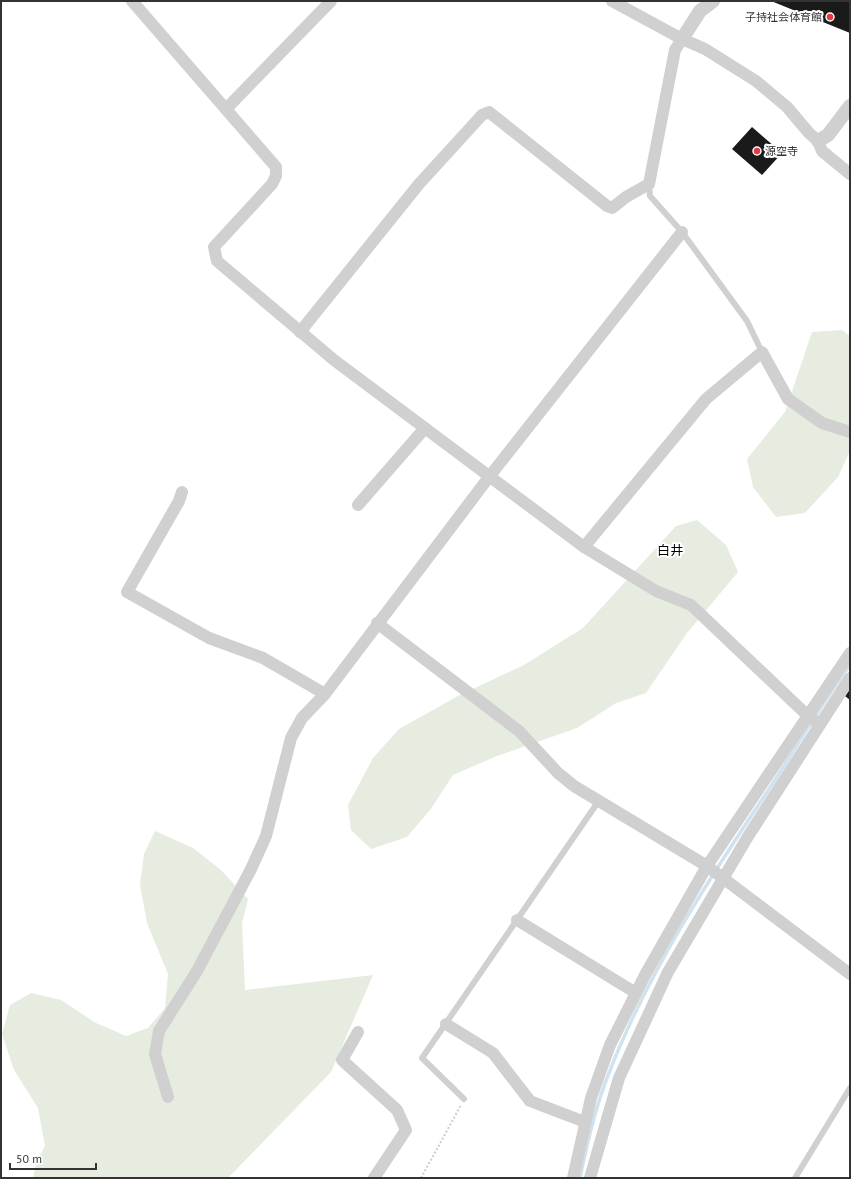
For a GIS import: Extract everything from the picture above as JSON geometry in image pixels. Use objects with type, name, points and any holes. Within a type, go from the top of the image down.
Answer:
[{"type":"street","points":[[132,1],[276,168],[276,176],[272,184],[214,247],[217,261],[334,360],[584,547],[656,591],[691,605],[813,720]]},
{"type":"street","points":[[612,1],[705,50],[756,81],[787,107],[809,133],[818,141],[822,151],[850,174]]},
{"type":"street","points":[[300,332],[419,184],[482,115],[489,112],[607,206],[612,208],[626,197],[649,184],[675,50],[700,11],[713,1]]},
{"type":"street","points":[[226,109],[324,3]]},
{"type":"street","points":[[818,141],[828,135],[850,106]]},
{"type":"street","points":[[168,1097],[155,1054],[159,1031],[197,971],[251,869],[266,836],[291,738],[302,718],[325,694],[489,477],[682,232]]},
{"type":"street","points":[[584,547],[706,399],[762,352],[788,399],[822,423],[850,432]]},
{"type":"street","points":[[358,505],[425,428]]},
{"type":"street","points":[[182,492],[179,501],[127,592],[209,638],[262,658],[325,694]]},
{"type":"street","points":[[378,623],[519,731],[558,773],[598,802],[715,873],[850,974]]},
{"type":"street","points":[[582,1173],[586,1122],[591,1098],[610,1045],[636,993],[813,720],[850,653]]},
{"type":"street","points":[[582,1173],[619,1078],[715,873],[813,720],[850,678]]},
{"type":"street","points":[[517,920],[636,993]]},
{"type":"street","points":[[446,1024],[493,1053],[530,1101],[586,1122]]},
{"type":"street","points":[[358,1032],[342,1060],[396,1110],[406,1130],[374,1178]]},
{"type":"lane","points":[[649,184],[650,196],[682,232],[747,321],[762,352]]},
{"type":"lane","points":[[464,1099],[422,1058],[598,802]]},
{"type":"lane","points":[[795,1178],[850,1088]]},
{"type":"path","points":[[421,1178],[464,1099]]},
{"type":"shaded area","points":[[842,330],[850,336],[850,451],[838,477],[805,513],[776,517],[753,487],[747,459],[785,412],[812,332]]},
{"type":"shaded area","points":[[697,520],[726,545],[738,572],[687,633],[646,693],[616,703],[577,728],[497,756],[453,775],[430,810],[407,837],[371,849],[351,830],[348,805],[373,758],[399,729],[458,696],[524,665],[583,628],[676,526]]},
{"type":"shaded area","points":[[155,831],[193,848],[221,870],[248,899],[242,923],[245,990],[373,975],[331,1072],[228,1178],[33,1178],[36,1164],[45,1146],[38,1108],[14,1070],[2,1034],[10,1005],[31,993],[61,1000],[96,1023],[126,1036],[148,1028],[165,1008],[168,974],[147,923],[140,885],[144,854]]},
{"type":"building","name":"子持社会体育館","points":[[771,1],[850,1],[850,33]]},
{"type":"building","name":"源空寺","points":[[752,127],[782,153],[762,175],[732,149]]},
{"type":"building","points":[[850,689],[850,700],[845,696]]},
{"type":"waterway","points":[[580,1178],[592,1125],[604,1086],[625,1035],[661,962],[724,857],[850,665]]},
{"type":"place","name":"子持社会体育館","points":[[830,17]]},
{"type":"place","name":"源空寺","points":[[757,151]]},
{"type":"district","name":"白井","points":[[670,550]]}]
